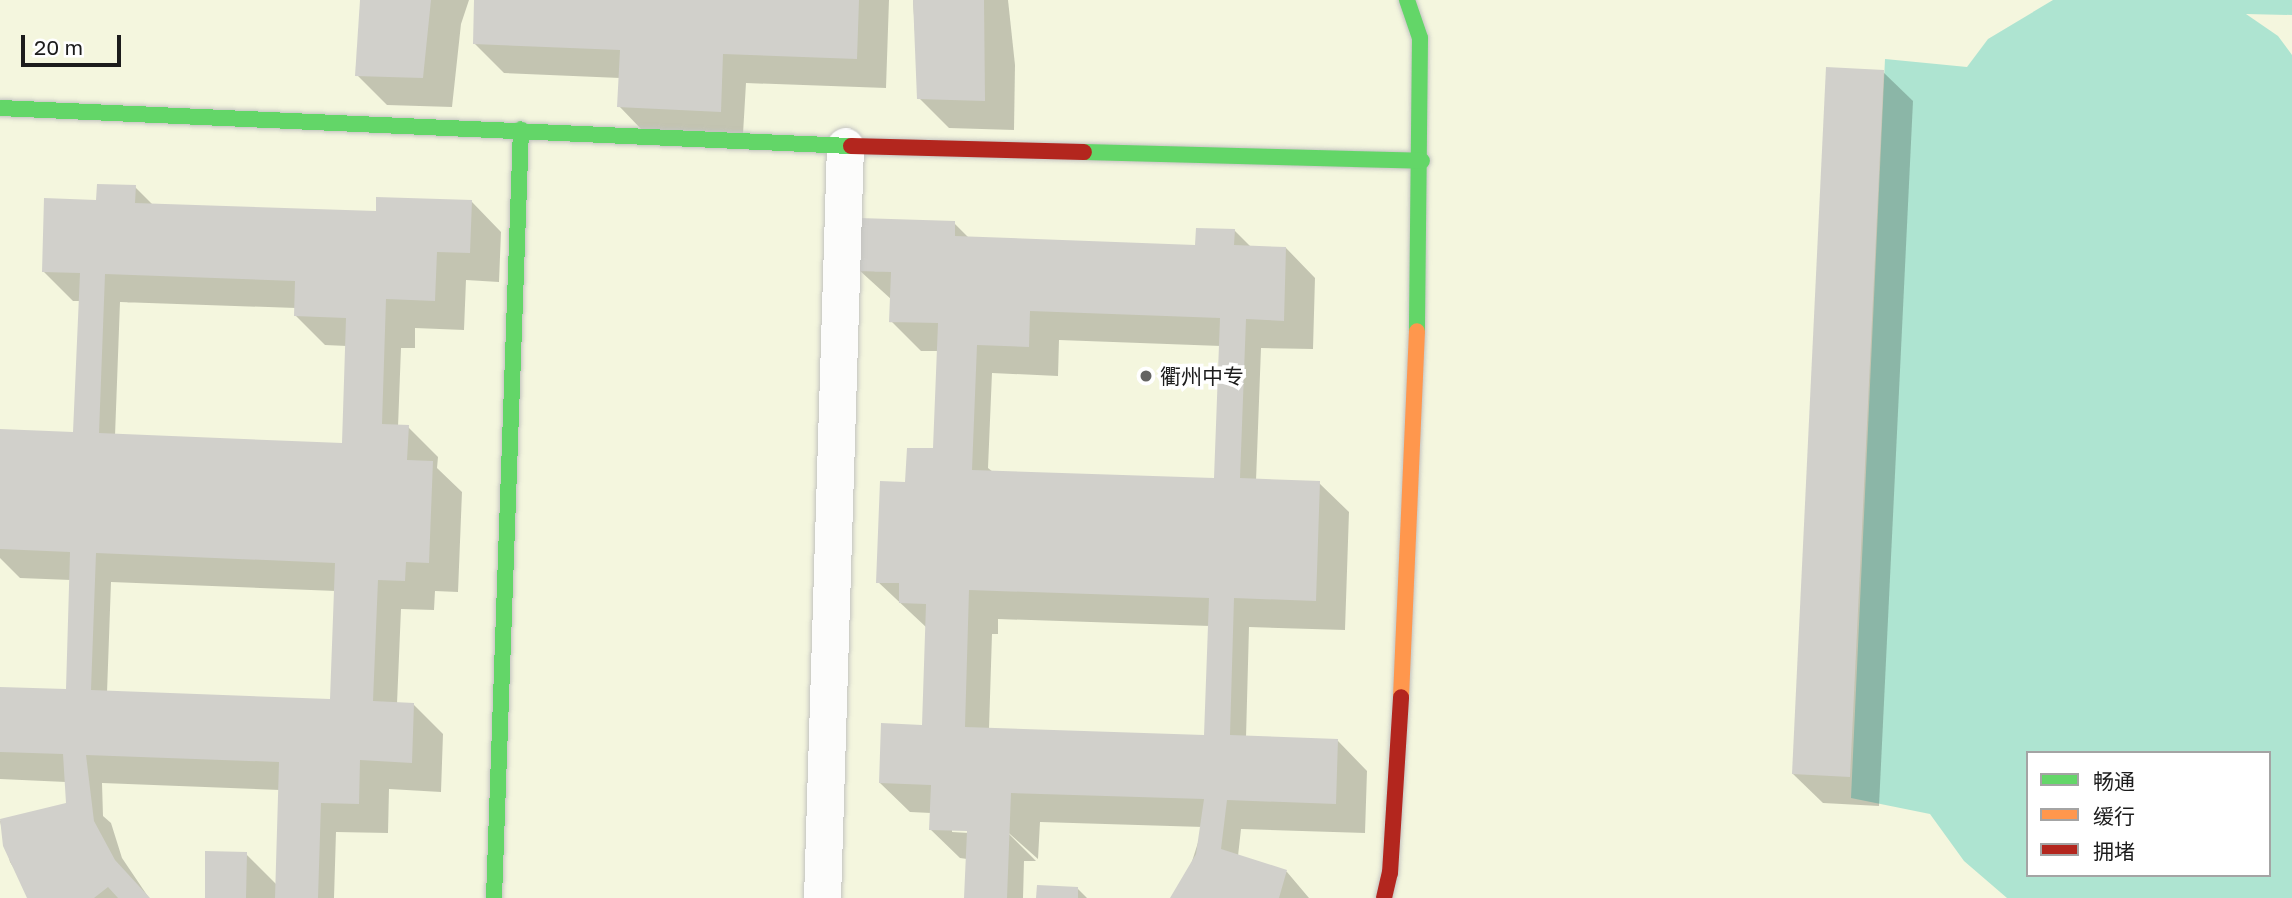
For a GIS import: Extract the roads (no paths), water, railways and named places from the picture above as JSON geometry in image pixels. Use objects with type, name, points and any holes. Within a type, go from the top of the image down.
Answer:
[{"type":"street","points":[[1384,898],[1391,859],[1412,524],[1422,161],[1420,38],[1407,0]]},
{"type":"street","points":[[0,108],[521,129],[845,146],[1422,161]]},
{"type":"street","points":[[494,898],[521,129]]},
{"type":"street","points":[[822,898],[845,146]]},
{"type":"place","name":"衢州中专","points":[[1146,376]]}]
